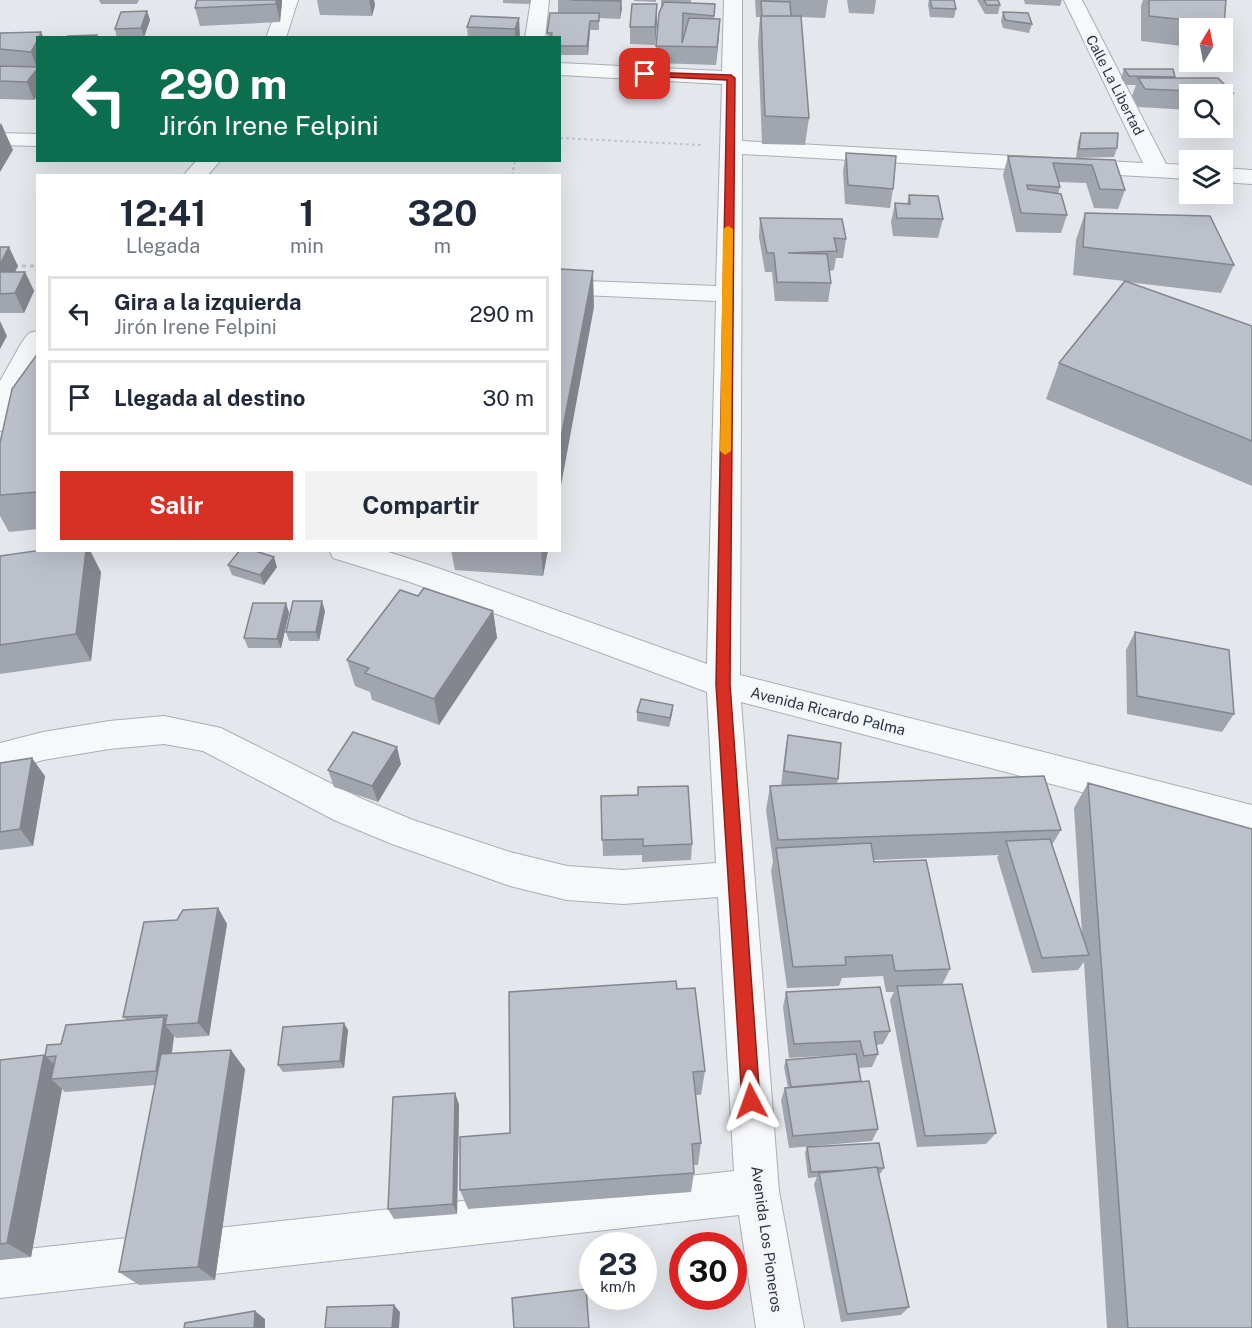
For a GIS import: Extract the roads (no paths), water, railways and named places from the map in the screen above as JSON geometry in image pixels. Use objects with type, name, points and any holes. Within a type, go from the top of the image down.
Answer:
[{"type":"street","points":[[276,36],[289,0]]},
{"type":"street","points":[[535,36],[540,0]]},
{"type":"street","name":"Avenida Los Pioneros","points":[[733,0],[723,684],[757,1191],[780,1328]]},
{"type":"street","name":"Calle La Libertad","points":[[1073,0],[1158,170]]},
{"type":"street","points":[[561,69],[731,78]]},
{"type":"street","points":[[0,139],[36,140]]},
{"type":"street","points":[[730,147],[1179,171]]},
{"type":"street","points":[[196,174],[208,162]]},
{"type":"street","points":[[1233,176],[1252,177]]},
{"type":"street","points":[[561,287],[727,294]]},
{"type":"street","points":[[0,422],[7,399],[28,350],[36,341]]},
{"type":"street","name":"Avenida Ricardo Palma","points":[[358,552],[427,562],[723,684],[1252,821]]},
{"type":"street","points":[[0,758],[43,746],[110,735],[164,730],[209,738],[347,809],[405,833],[510,869],[567,883],[623,887],[736,879]]},
{"type":"street","points":[[0,1275],[757,1191]]}]
